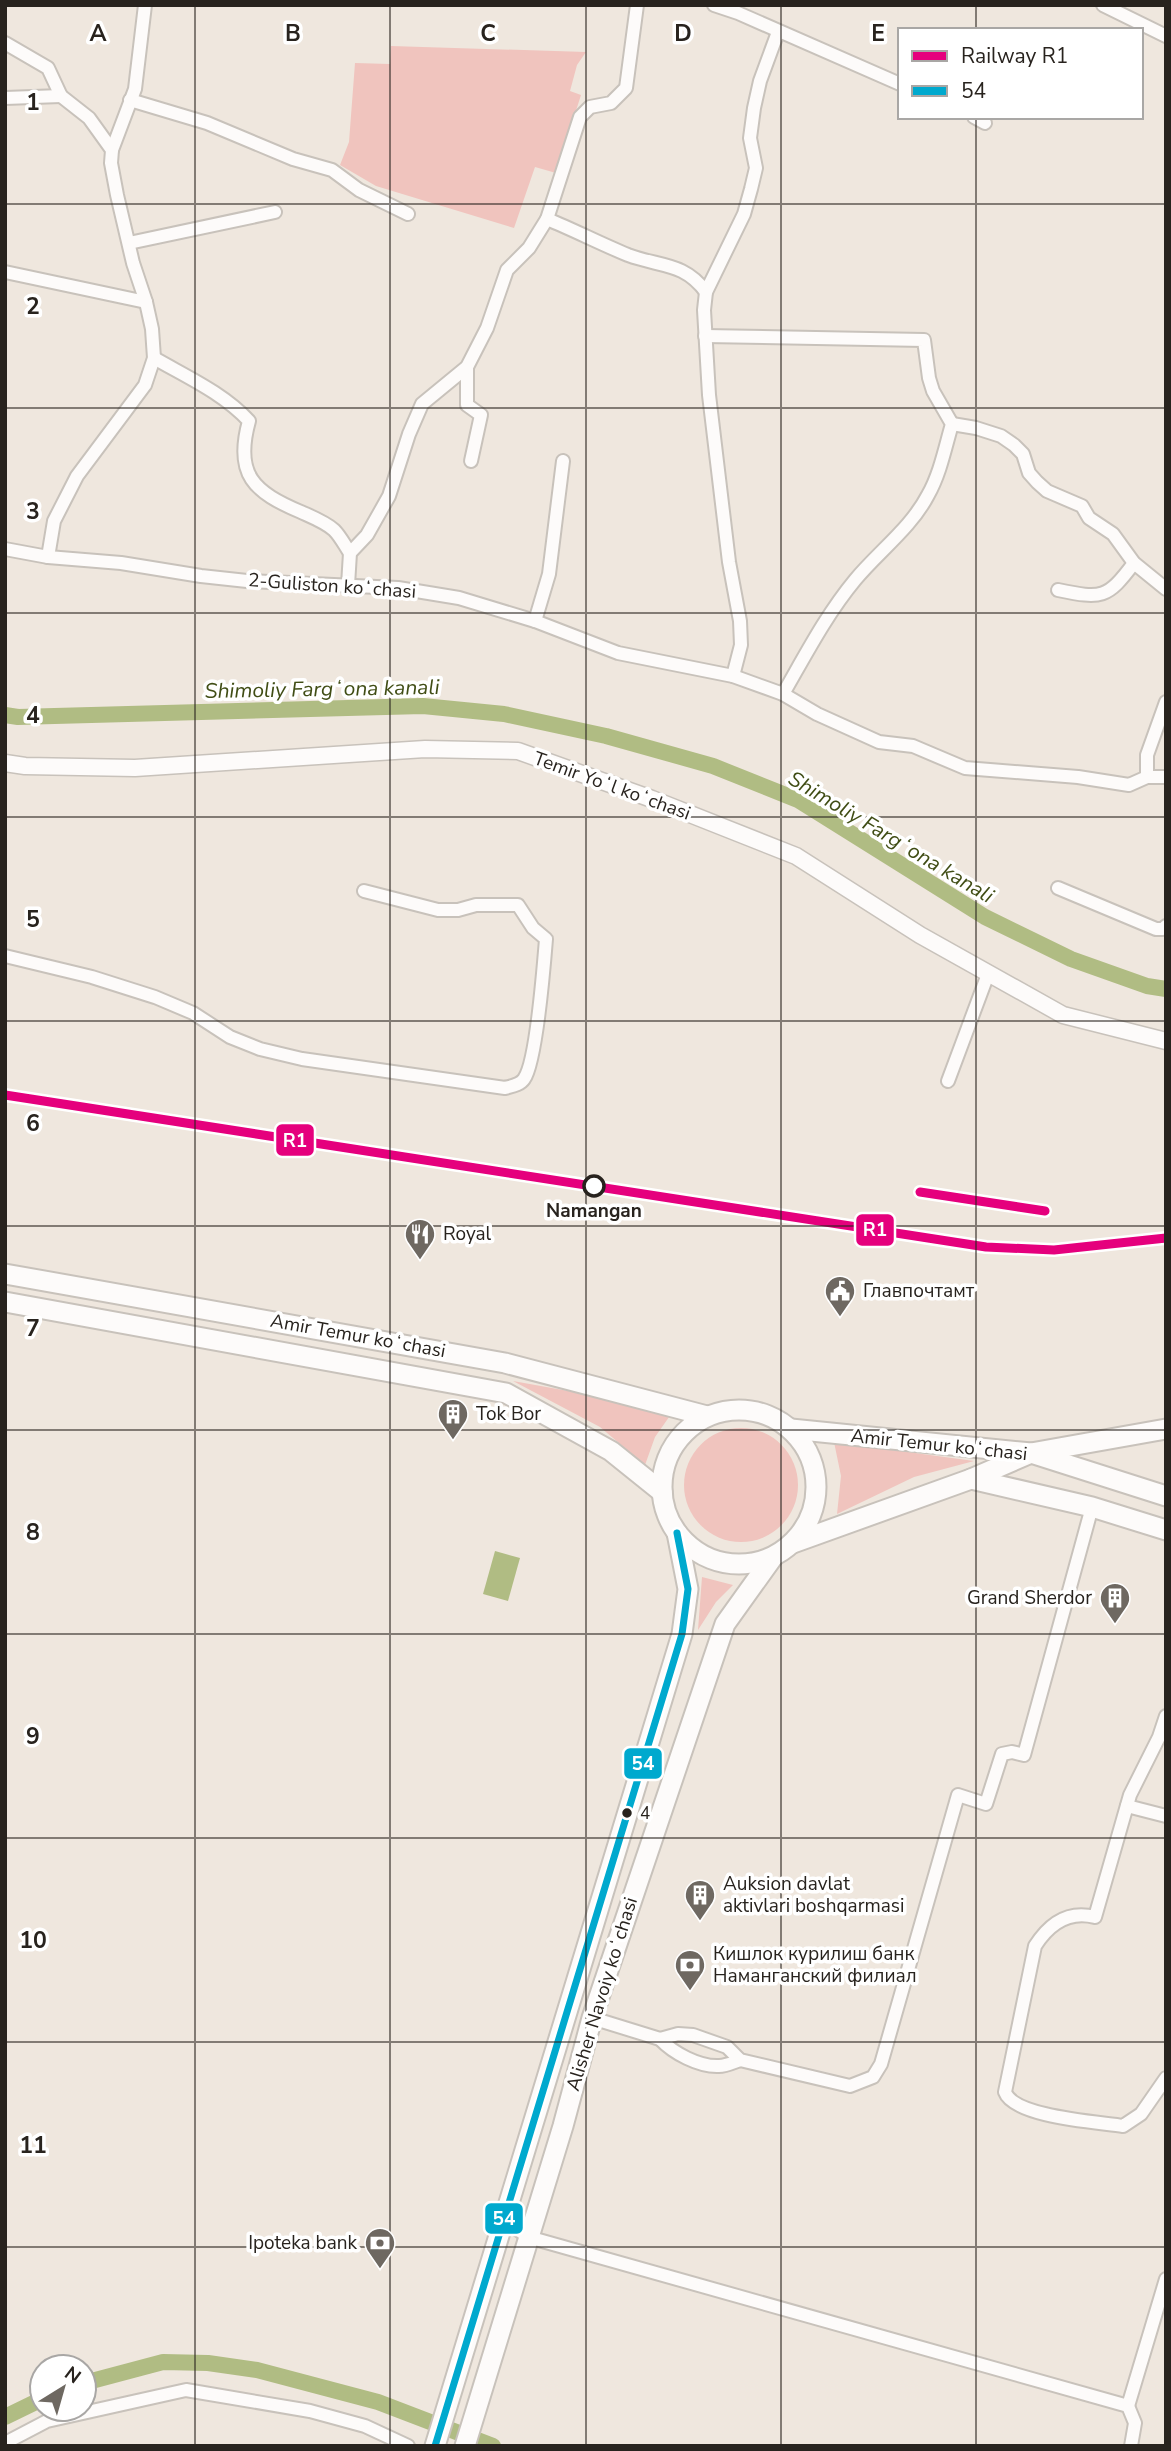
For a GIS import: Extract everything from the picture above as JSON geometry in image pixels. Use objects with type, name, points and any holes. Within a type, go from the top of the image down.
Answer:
[{"type":"main road","name":"Amir Temur koʻchasi","points":[[5,1273],[505,1363],[707,1416]]},
{"type":"main road","name":"Amir Temur koʻchasi","points":[[5,1302],[506,1392],[611,1451],[662,1492]]},
{"type":"main road","name":"Amir Temur koʻchasi","points":[[793,1543],[808,1522],[816,1498],[816,1473],[807,1449],[791,1429],[772,1417],[751,1410],[729,1410],[707,1416],[688,1429],[673,1447],[664,1469],[662,1492],[667,1513],[677,1533],[691,1548],[728,1564],[748,1564],[773,1557],[793,1543],[971,1479],[1091,1507],[1166,1530]]},
{"type":"main road","name":"Amir Temur koʻchasi","points":[[791,1429],[1031,1453],[1166,1496]]},
{"type":"main road","points":[[971,1479],[1031,1453],[1166,1429]]},
{"type":"main road","points":[[435,2446],[682,1634],[688,1589],[677,1533]]},
{"type":"main road","name":"Alisher Navoiy koʻchasi","points":[[465,2446],[563,2126],[592,2018],[725,1624],[773,1557]]},
{"type":"street","points":[[48,557],[54,521],[77,476],[145,384],[154,358],[152,329],[111,163],[112,150],[135,89],[145,5]]},
{"type":"street","points":[[348,585],[350,553],[366,534],[389,496],[409,433],[422,404],[467,366],[487,328],[507,270],[529,248],[547,219],[580,117],[590,107],[611,103],[626,88],[637,5]]},
{"type":"street","points":[[713,5],[738,13],[898,83]]},
{"type":"street","points":[[1103,5],[1166,36]]},
{"type":"street","points":[[733,676],[741,645],[740,621],[729,562],[709,395],[704,310],[706,292],[744,214],[751,189],[756,168],[750,138],[754,108],[760,81],[778,32]]},
{"type":"street","points":[[5,43],[48,68],[61,96],[89,118],[112,150]]},
{"type":"street","points":[[5,98],[61,96]]},
{"type":"street","points":[[130,100],[207,123],[293,159],[332,170],[359,190],[408,214]]},
{"type":"street","points":[[130,243],[275,212]]},
{"type":"street","points":[[547,219],[628,254],[685,272],[695,277],[706,292]]},
{"type":"street","points":[[5,272],[146,302]]},
{"type":"street","points":[[705,336],[925,340],[933,391],[951,424],[927,498],[855,580],[783,694]]},
{"type":"street","points":[[154,358],[219,395],[237,409],[249,421],[243,442],[245,464],[252,483],[277,502],[333,529],[350,553]]},
{"type":"street","points":[[467,366],[467,405],[481,415],[471,461]]},
{"type":"street","points":[[951,424],[976,428],[1001,436],[1014,444],[1023,454],[1030,473],[1037,482],[1047,491],[1082,506],[1089,518],[1113,534],[1134,563],[1166,589]]},
{"type":"street","points":[[535,621],[549,574],[563,461]]},
{"type":"street","name":"2-Guliston koʻchasi","points":[[5,549],[224,579],[398,588],[459,598],[535,621],[618,653],[733,676],[783,694],[817,714],[879,742],[913,746],[965,768],[1078,776],[1129,785],[1146,777],[1166,777]]},
{"type":"street","points":[[1058,590],[1079,594],[1103,594],[1117,586],[1134,563]]},
{"type":"street","points":[[1146,777],[1147,755],[1166,702]]},
{"type":"street","name":"Temir Yoʻl koʻchasi","points":[[5,763],[25,766],[135,768],[425,749],[518,751],[652,799],[796,856],[920,934],[1063,1015],[1166,1041]]},
{"type":"street","points":[[1058,888],[1156,929],[1166,926]]},
{"type":"street","points":[[5,956],[92,977],[155,997],[193,1013],[230,1037],[271,1052],[314,1061],[505,1088],[524,1079],[529,1067],[540,1002],[546,939],[533,928],[518,905],[476,905],[458,910],[438,910],[364,891]]},
{"type":"street","points":[[948,1081],[988,974]]},
{"type":"street","points":[[592,2018],[660,2039],[674,2052],[712,2066],[740,2060],[850,2086],[873,2077],[881,2064],[958,1796],[986,1804],[1002,1754],[1012,1752],[1024,1755],[1091,1507]]},
{"type":"street","points":[[1166,1716],[1159,1737],[1130,1795],[1095,1917],[1081,1913],[1068,1916],[1044,1932],[1035,1946],[1004,2092],[1007,2099],[1017,2106],[1124,2126],[1141,2114],[1166,2078]]},
{"type":"street","points":[[1127,1806],[1166,1816]]},
{"type":"street","points":[[660,2039],[678,2034],[692,2035],[727,2047],[740,2060]]},
{"type":"street","points":[[503,2219],[528,2238],[1128,2406]]},
{"type":"street","points":[[1131,2446],[1135,2423],[1128,2406],[1166,2279]]},
{"type":"street","points":[[5,2443],[47,2421],[186,2390],[310,2411],[365,2426],[408,2446]]},
{"type":"shaded area","points":[[391,46],[586,52],[577,65],[570,91],[581,95],[556,173],[535,167],[514,228],[376,186],[340,165],[349,142],[355,63],[390,64]]},
{"type":"shaded area","points":[[513,1381],[674,1410],[655,1437],[645,1465],[600,1427]]},
{"type":"shaded area","points":[[741,1428],[763,1432],[782,1444],[794,1463],[798,1485],[794,1507],[782,1526],[763,1538],[741,1542],[719,1538],[700,1526],[688,1507],[684,1485],[688,1463],[700,1444],[719,1432]]},
{"type":"shaded area","points":[[834,1442],[974,1461],[914,1477],[837,1514],[841,1476]]},
{"type":"shaded area","points":[[495,1551],[520,1558],[508,1601],[483,1594]]},
{"type":"shaded area","points":[[702,1577],[733,1585],[716,1602],[698,1630]]},
{"type":"waterway","name":"Shimoliy Fargʻona kanali","points":[[5,715],[18,717],[423,706],[504,714],[606,736],[713,766],[798,800],[985,917],[1071,959],[1147,986],[1166,989]]},
{"type":"waterway","points":[[98,2379],[163,2362],[208,2363],[257,2370],[378,2402],[493,2446]]},
{"type":"waterway","points":[[5,2417],[28,2406]]},
{"type":"rail line","name":"R1","points":[[5,1095],[986,1247],[1054,1250],[1166,1238]]},
{"type":"rail line","name":"R1","points":[[920,1192],[1045,1211]]},
{"type":"transit line","name":"54","points":[[435,2446],[682,1634],[688,1589],[677,1533]]},
{"type":"place","name":"Namangan","points":[[594,1186]]},
{"type":"place","name":"Royal","points":[[420,1261]]},
{"type":"place","name":"Главпочтамт","points":[[840,1318]]},
{"type":"place","name":"Tok Bor","points":[[453,1441]]},
{"type":"place","name":"Grand Sherdor","points":[[1115,1625]]},
{"type":"place","name":"4","points":[[627,1813]]},
{"type":"place","name":"Auksion davlat aktivlari boshqarmasi","points":[[700,1922]]},
{"type":"place","name":"Кишлок курилиш банк Наманганский филиал","points":[[690,1992]]},
{"type":"place","name":"Ipoteka bank","points":[[380,2270]]}]
